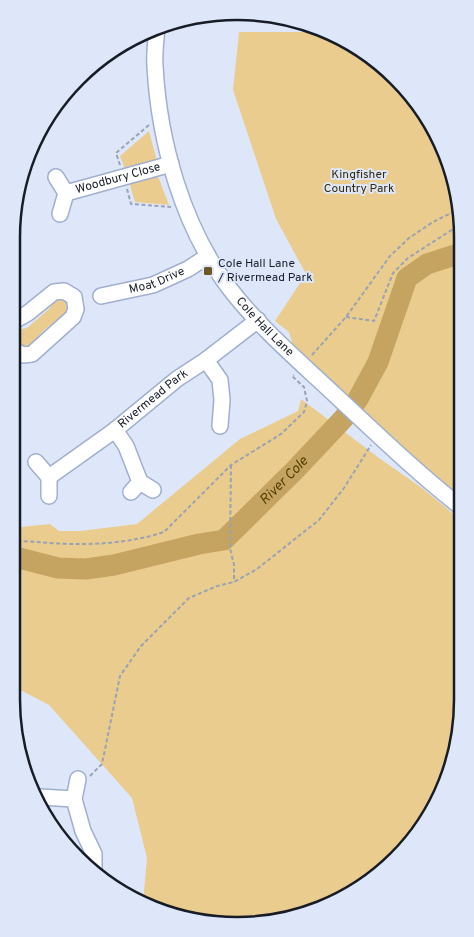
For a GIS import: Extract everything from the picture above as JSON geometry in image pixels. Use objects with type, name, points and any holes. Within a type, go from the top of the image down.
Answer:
[{"type":"street","name":"Cole Hall Lane","points":[[153,37],[160,116],[171,164],[194,230],[208,256],[230,289],[258,320],[425,480],[454,502]]},
{"type":"street","name":"Woodbury Close","points":[[66,193],[171,164]]},
{"type":"street","name":"Woodbury Close","points":[[56,177],[66,193],[60,214]]},
{"type":"street","name":"Moat Drive","points":[[101,296],[153,285],[208,256]]},
{"type":"street","points":[[20,318],[54,292],[64,290],[74,297],[76,307],[73,317],[32,354],[20,353]]},
{"type":"street","name":"Rivermead Park","points":[[49,477],[115,430],[177,379],[206,360],[258,320]]},
{"type":"street","points":[[206,360],[220,380],[222,400],[220,426]]},
{"type":"street","points":[[115,430],[126,446],[135,487],[153,490]]},
{"type":"street","points":[[36,462],[49,477],[49,496]]},
{"type":"street","points":[[78,779],[74,799],[83,831],[94,854],[94,863]]},
{"type":"street","points":[[43,798],[74,799]]},
{"type":"path","points":[[20,540],[60,544],[121,541],[164,532],[232,465],[281,434],[296,422],[304,412],[307,401],[304,387],[292,376],[319,350],[346,317],[390,256],[409,238],[433,222],[452,212]]},
{"type":"path","points":[[346,317],[374,321],[393,273],[408,258],[454,228]]},
{"type":"path","points":[[78,779],[90,776],[102,764],[120,676],[141,646],[189,598],[217,586],[234,582],[257,569],[319,520],[344,488],[374,431]]},
{"type":"path","points":[[232,465],[230,548],[234,565],[234,582]]},
{"type":"green space","name":"Kingfisher Country Park","points":[[239,32],[307,32],[333,42],[369,65],[400,94],[425,128],[447,181],[454,223],[454,492],[381,429],[294,348],[289,332],[275,321],[306,274],[276,219],[233,90]]},
{"type":"green space","points":[[149,131],[157,161],[126,172],[120,156]]},
{"type":"green space","points":[[157,174],[169,205],[135,202],[129,182]]},
{"type":"green space","points":[[62,296],[71,303],[69,317],[51,324],[41,333],[31,349],[22,351],[20,349],[20,329],[27,328],[50,308],[52,299]]},
{"type":"green space","points":[[301,399],[422,488],[454,514],[454,714],[447,756],[432,796],[409,832],[380,863],[346,888],[293,910],[251,917],[223,917],[181,910],[144,896],[147,858],[132,798],[49,705],[20,690],[20,527],[50,524],[59,531],[80,531],[137,524],[240,439],[298,411]]},
{"type":"waterway","name":"River Cole","points":[[20,558],[58,568],[86,569],[114,565],[199,544],[224,540],[295,470],[343,419],[358,399],[378,362],[407,278],[427,264],[454,255]]},
{"type":"place","name":"Cole Hall Lane / Rivermead Park","points":[[208,271]]}]
